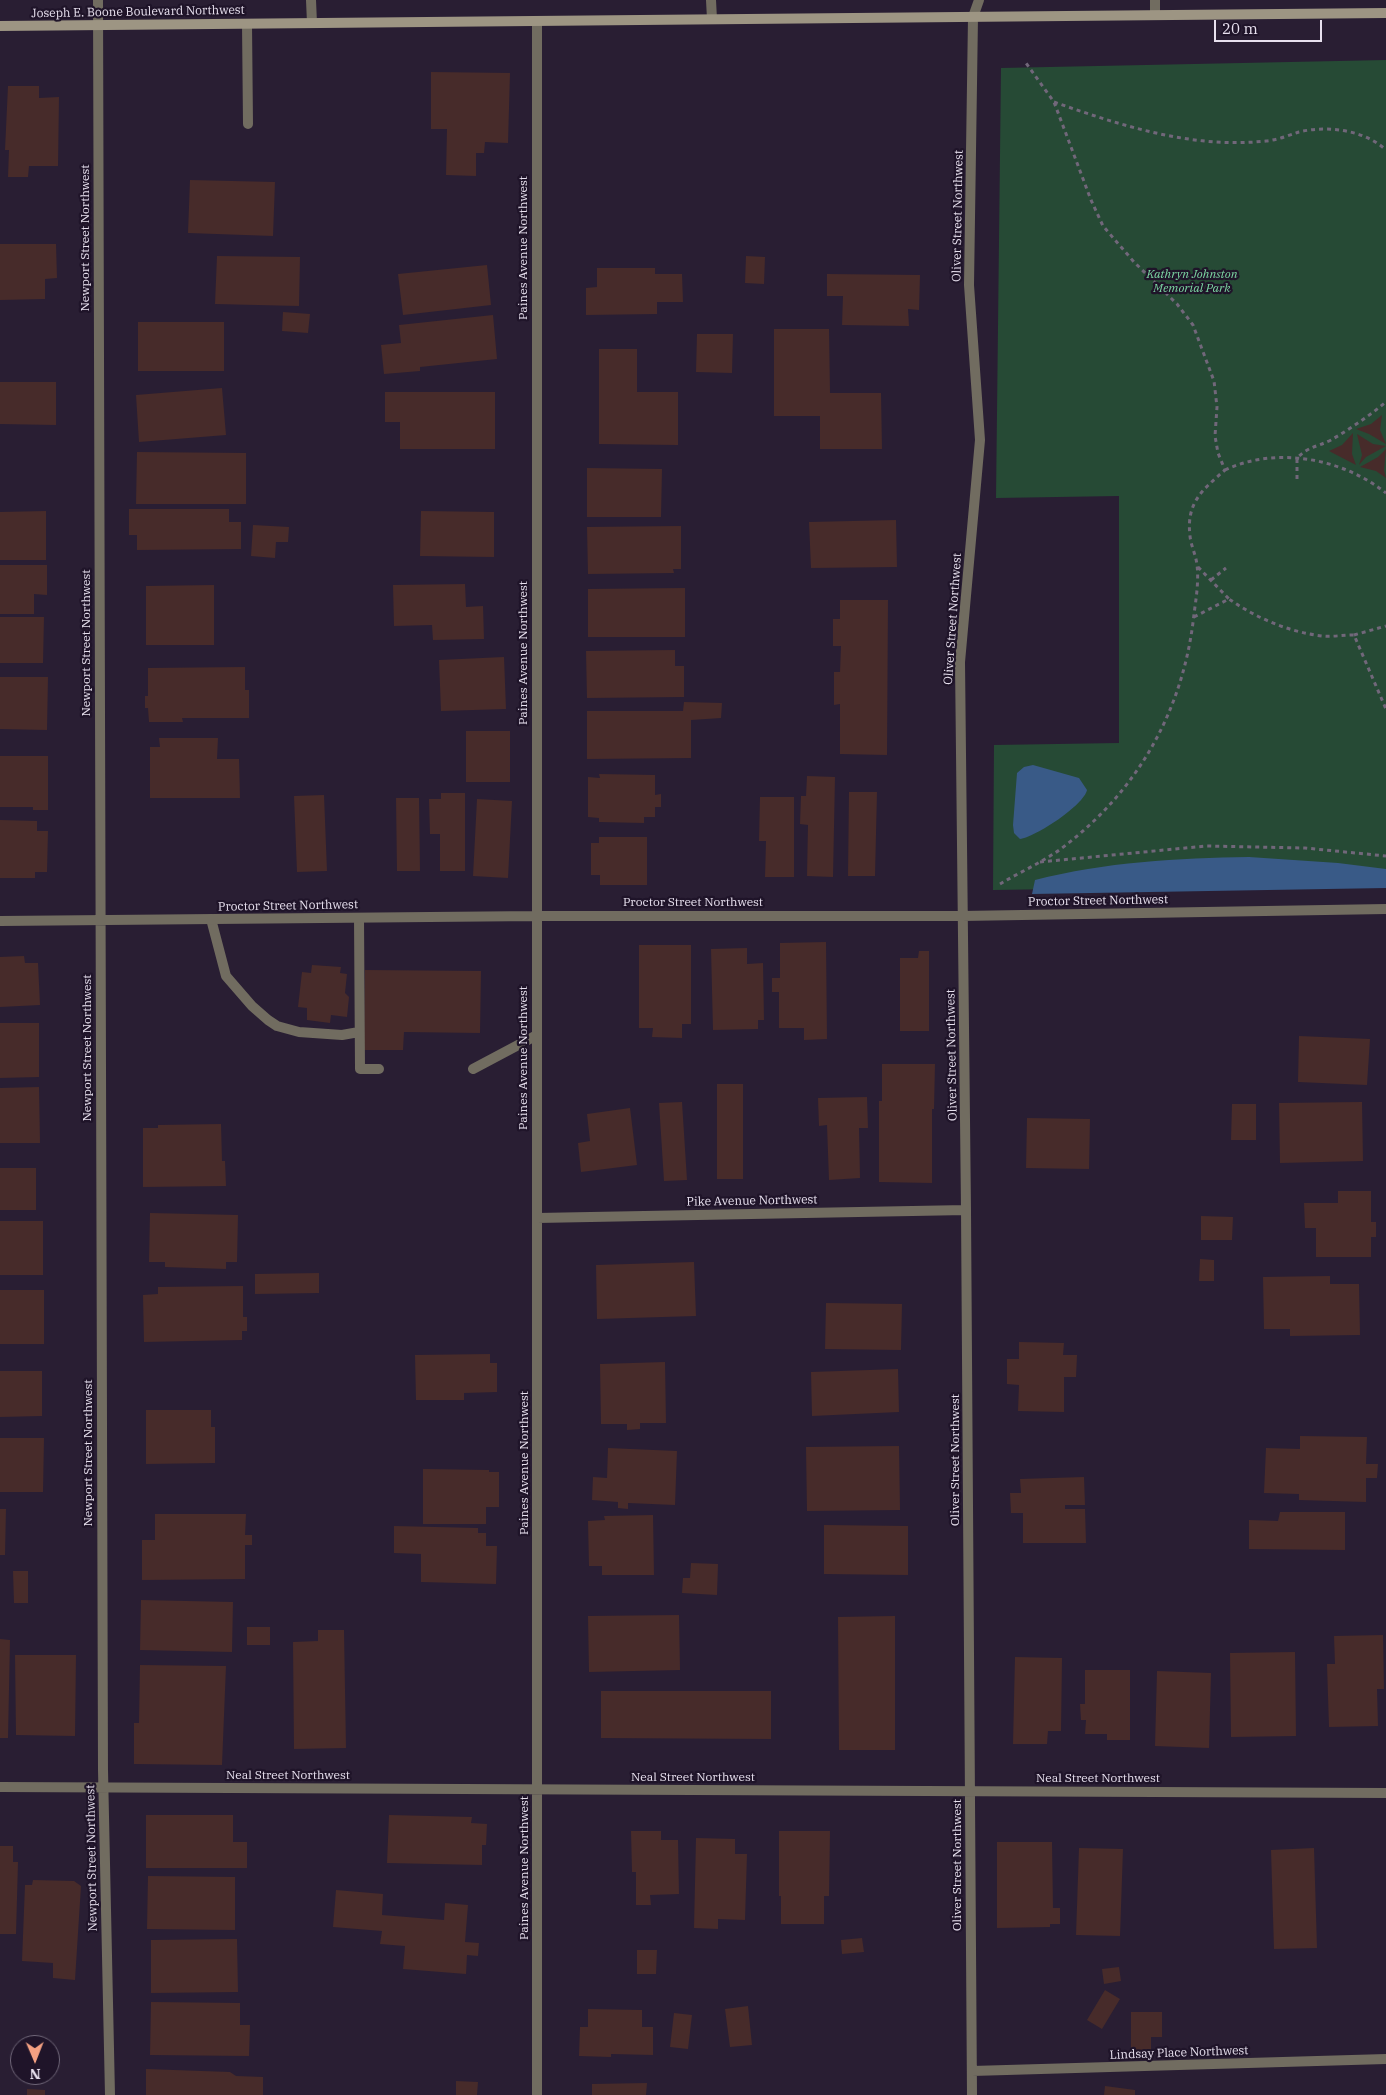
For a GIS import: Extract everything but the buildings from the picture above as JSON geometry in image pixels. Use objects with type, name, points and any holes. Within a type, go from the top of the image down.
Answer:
[{"type":"main road","name":"Joseph E. Boone Boulevard Northwest","points":[[0,26],[1386,13]]},
{"type":"street","name":"Newport Street Northwest","points":[[98,0],[103,1788],[110,2095]]},
{"type":"street","points":[[311,0],[312,23]]},
{"type":"street","points":[[712,0],[712,19]]},
{"type":"street","name":"Oliver Street Northwest","points":[[972,2095],[960,662],[980,440],[969,285],[974,16],[979,0]]},
{"type":"street","points":[[1155,0],[1155,15]]},
{"type":"street","name":"Paines Avenue Northwest","points":[[537,21],[537,2095]]},
{"type":"street","points":[[247,24],[248,124]]},
{"type":"street","name":"Proctor Street Northwest","points":[[0,921],[537,916],[962,916],[1386,909]]},
{"type":"street","points":[[359,918],[360,1069],[380,1069]]},
{"type":"street","points":[[211,919],[226,976],[252,1006],[268,1020],[277,1026],[299,1032],[342,1034],[360,1032]]},
{"type":"street","points":[[473,1069],[537,1035]]},
{"type":"street","name":"Pike Avenue Northwest","points":[[537,1218],[966,1210]]},
{"type":"street","name":"Neal Street Northwest","points":[[0,1787],[1386,1793]]},
{"type":"street","name":"Lindsay Place Northwest","points":[[972,2071],[1386,2060]]},
{"type":"path","points":[[1026,63],[1054,102],[1091,200],[1103,226],[1134,262],[1177,304],[1193,325],[1214,381],[1217,407],[1215,436],[1218,453],[1225,470]]},
{"type":"path","points":[[1054,102],[1128,126],[1206,143],[1237,144],[1269,141],[1302,132],[1328,129],[1361,135],[1379,144],[1386,150]]},
{"type":"path","points":[[1297,479],[1297,458],[1306,449],[1329,441],[1368,417],[1386,402]]},
{"type":"path","points":[[1000,884],[1067,843],[1106,808],[1130,782],[1152,748],[1181,681],[1194,617],[1197,566],[1190,536],[1189,514],[1200,491],[1225,470],[1238,464],[1262,460],[1297,458],[1315,460],[1340,467],[1386,493]]},
{"type":"path","points":[[1197,566],[1229,599],[1242,608],[1291,629],[1324,636],[1354,635],[1386,626]]},
{"type":"path","points":[[1211,580],[1226,568]]},
{"type":"path","points":[[1194,617],[1229,599]]},
{"type":"path","points":[[1354,635],[1386,709]]},
{"type":"path","points":[[1037,862],[1206,846],[1305,848],[1386,856]]},
{"type":"green space","name":"Kathryn Johnston Memorial Park","points":[[1386,60],[1386,884],[993,890],[994,745],[1119,743],[1119,496],[996,498],[1001,68]]},
{"type":"water","points":[[1033,765],[1079,778],[1087,790],[1078,804],[1069,812],[1037,833],[1020,839],[1014,833],[1013,825],[1017,773],[1024,767]]},
{"type":"water","points":[[1249,857],[1338,863],[1386,869],[1386,888],[1032,894],[1035,880],[1088,869],[1195,858]]}]
